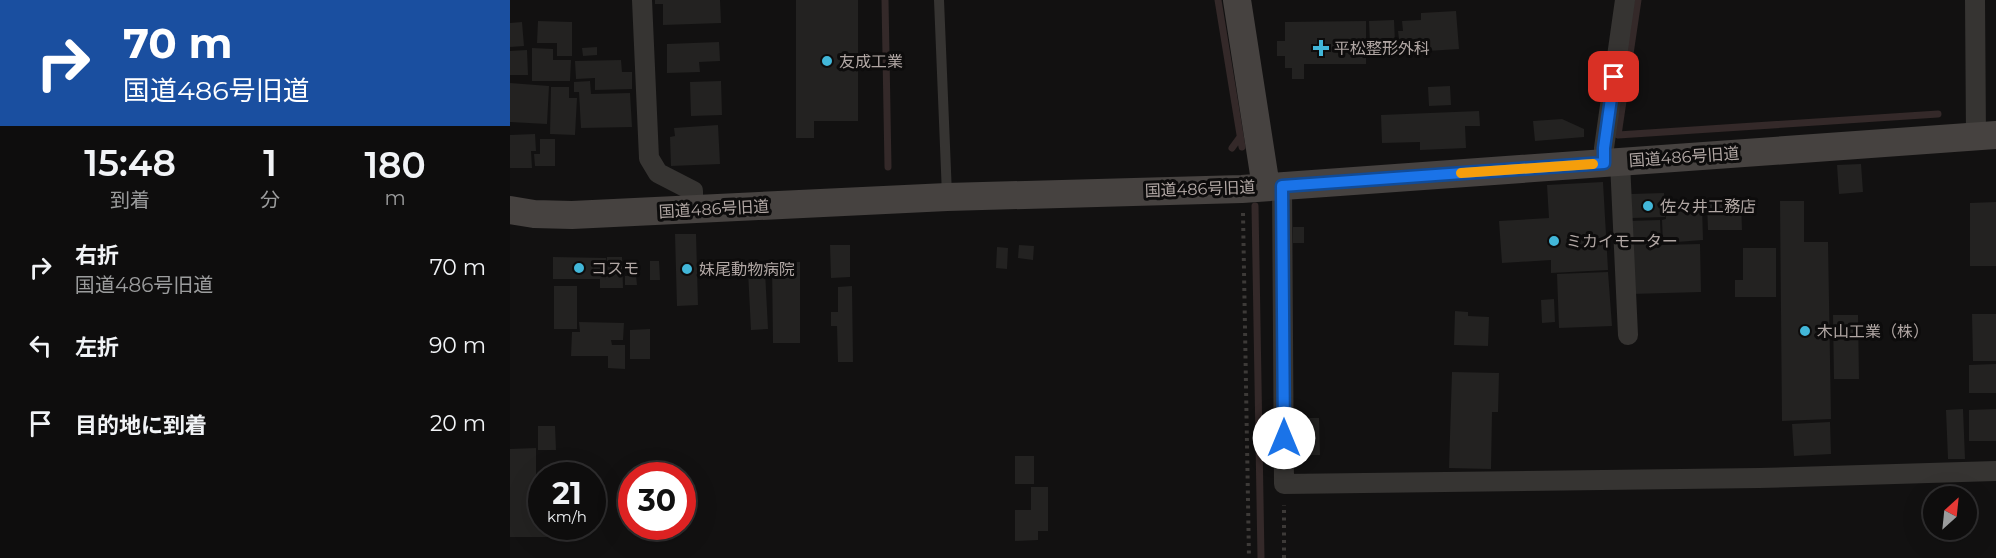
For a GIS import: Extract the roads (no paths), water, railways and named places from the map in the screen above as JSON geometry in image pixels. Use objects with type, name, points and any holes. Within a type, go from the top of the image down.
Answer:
[{"type":"street","points":[[642,0],[649,158],[658,173],[693,191],[693,210]]},
{"type":"street","points":[[1237,0],[1263,187],[1284,484],[1759,478],[1996,471]]},
{"type":"street","points":[[1625,0],[1604,148],[1612,163],[1628,335]]},
{"type":"street","points":[[1975,0],[1986,135]]},
{"type":"street","name":"国道486号旧道","points":[[510,210],[534,214],[572,215],[947,197],[1263,187],[1986,135]]},
{"type":"lane","points":[[939,0],[947,197]]},
{"type":"waterway","points":[[885,0],[888,167]]},
{"type":"waterway","points":[[1218,0],[1242,147]]},
{"type":"waterway","points":[[1638,0],[1618,135],[1938,114]]},
{"type":"waterway","points":[[1232,148],[1240,137]]},
{"type":"waterway","points":[[1255,206],[1261,558]]},
{"type":"place","name":"平松整形外科","points":[[1321,48]]},
{"type":"place","name":"友成工業","points":[[827,61]]},
{"type":"place","name":"佐々井工務店","points":[[1648,206]]},
{"type":"place","name":"ミカイモーター","points":[[1554,241]]},
{"type":"place","name":"コスモ","points":[[579,268]]},
{"type":"place","name":"妹尾動物病院","points":[[687,269]]},
{"type":"place","name":"木山工業（株）","points":[[1805,331]]}]
